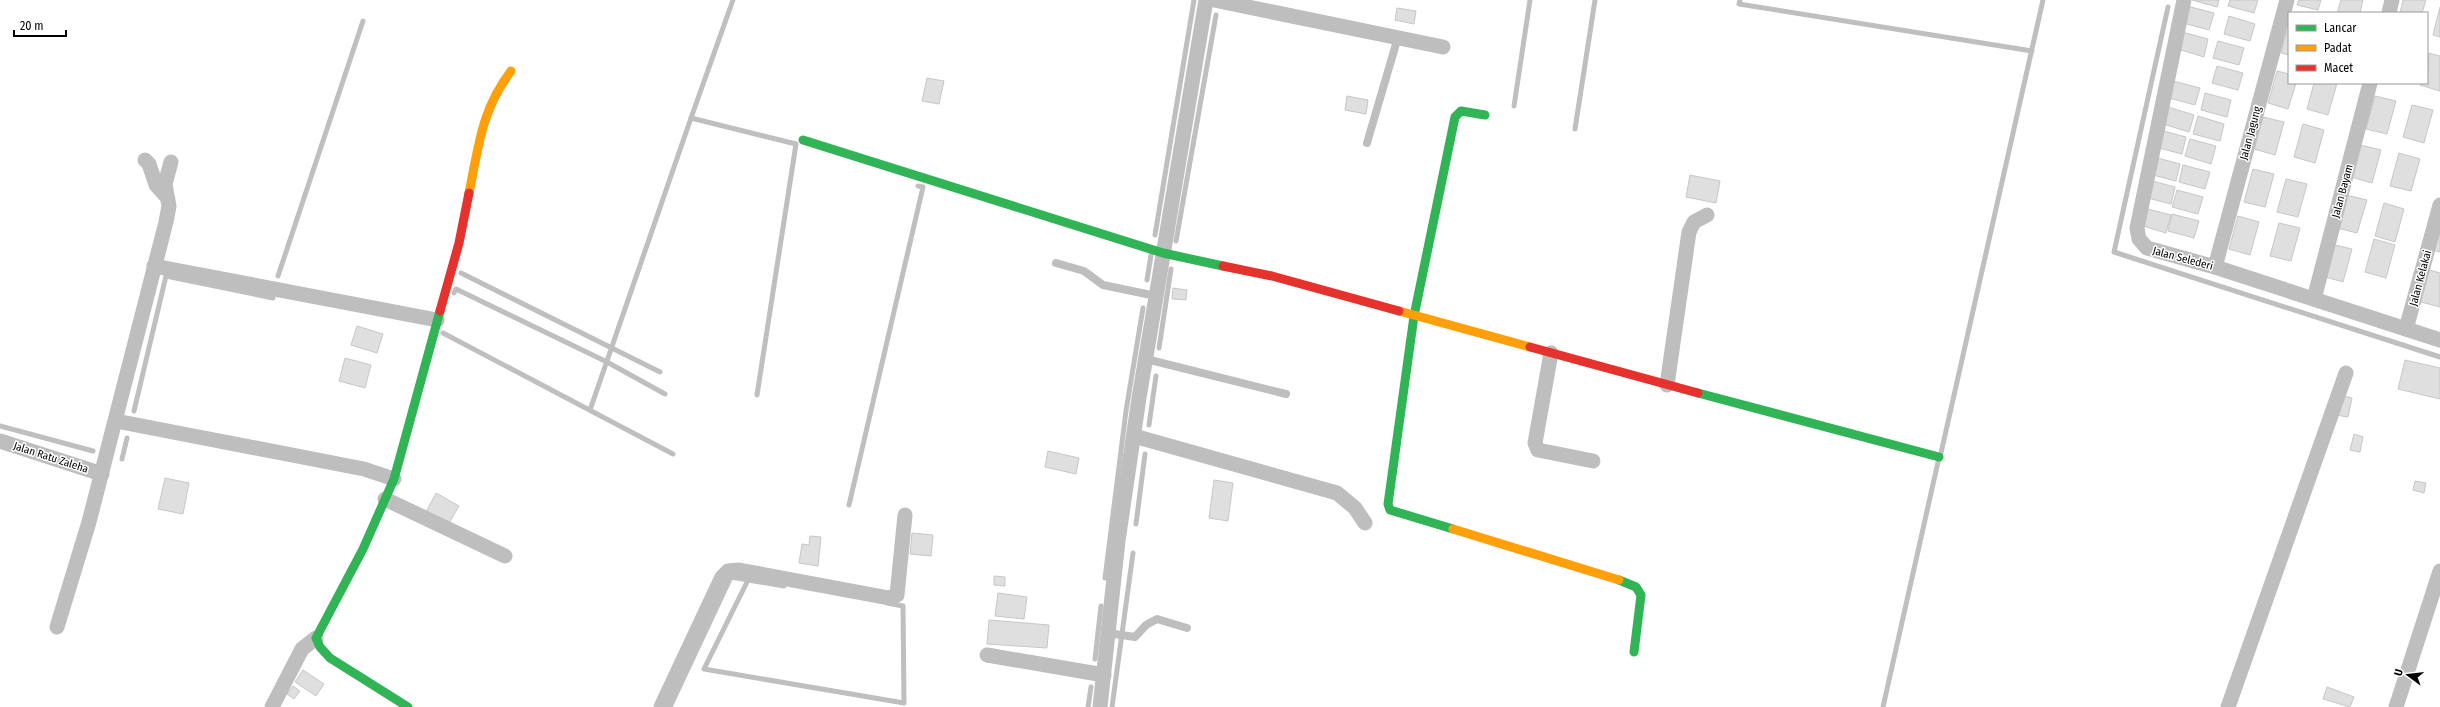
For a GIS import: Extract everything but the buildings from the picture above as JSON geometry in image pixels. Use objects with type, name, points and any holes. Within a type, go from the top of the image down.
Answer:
[{"type":"street","points":[[1100,707],[1108,633],[1134,436],[1163,253],[1206,0]]},
{"type":"street","points":[[1214,0],[1443,47]]},
{"type":"street","name":"Jalan Selederi","points":[[2182,0],[2137,228],[2139,239],[2147,248],[2215,267],[2440,340]]},
{"type":"street","name":"Jalan Jagung","points":[[2215,267],[2287,0]]},
{"type":"street","points":[[2389,12],[2392,0]]},
{"type":"street","points":[[272,707],[302,648],[316,638],[322,623],[363,549],[394,479],[466,213],[484,116],[496,91],[511,71]]},
{"type":"street","name":"Jalan Bayam","points":[[2314,299],[2370,84]]},
{"type":"street","points":[[1485,116],[1461,111],[1455,117],[1414,316],[1388,504],[1390,510],[1630,583],[1636,587],[1641,595],[1634,652]]},
{"type":"street","points":[[803,140],[1163,253],[1272,276],[1667,385],[1939,457]]},
{"type":"street","points":[[146,160],[149,164],[156,185],[168,199]]},
{"type":"street","points":[[57,628],[78,564],[166,222],[169,206],[165,184],[171,162]]},
{"type":"street","name":"Jalan Kelakai","points":[[2406,329],[2440,205]]},
{"type":"street","points":[[1667,385],[1689,232],[1694,222],[1707,215]]},
{"type":"street","points":[[154,266],[437,320]]},
{"type":"street","points":[[1551,353],[1535,443],[1538,450],[1593,461]]},
{"type":"street","points":[[2228,707],[2346,373]]},
{"type":"street","points":[[116,421],[243,448],[364,469],[394,479]]},
{"type":"street","points":[[1134,436],[1337,493],[1355,508],[1365,523]]},
{"type":"street","name":"Jalan Ratu Zaleha","points":[[0,441],[102,474]]},
{"type":"street","points":[[385,499],[505,556]]},
{"type":"street","points":[[661,707],[722,577],[728,571],[739,570],[889,598],[897,596],[905,515]]},
{"type":"street","points":[[2396,707],[2440,571]]},
{"type":"street","points":[[316,638],[320,648],[330,658],[403,706]]},
{"type":"street","points":[[988,655],[1104,675]]},
{"type":"lane","points":[[1367,144],[1398,37]]},
{"type":"lane","points":[[1056,263],[1084,271],[1103,285],[1156,296]]},
{"type":"lane","points":[[1146,359],[1286,394]]},
{"type":"lane","points":[[1108,633],[1136,637],[1146,625],[1157,619],[1187,628]]},
{"type":"waterway","points":[[691,118],[733,0]]},
{"type":"waterway","points":[[1155,235],[1194,0]]},
{"type":"waterway","points":[[1514,106],[1530,0]]},
{"type":"waterway","points":[[1575,129],[1595,0]]},
{"type":"waterway","points":[[1740,0],[1739,4],[2032,51]]},
{"type":"waterway","points":[[1941,453],[2043,0]]},
{"type":"waterway","points":[[2168,7],[2114,252],[2440,357]]},
{"type":"waterway","points":[[1176,241],[1216,15]]},
{"type":"waterway","points":[[278,276],[363,21]]},
{"type":"waterway","points":[[590,410],[691,118],[796,144],[757,395]]},
{"type":"waterway","points":[[849,505],[923,187],[918,186]]},
{"type":"waterway","points":[[1147,280],[1151,255]]},
{"type":"waterway","points":[[1159,348],[1171,269]]},
{"type":"waterway","points":[[461,273],[660,372]]},
{"type":"waterway","points":[[134,411],[166,276],[273,298]]},
{"type":"waterway","points":[[454,293],[456,289],[607,362],[665,394]]},
{"type":"waterway","points":[[1105,578],[1126,411],[1143,308]]},
{"type":"waterway","points":[[443,333],[673,454]]},
{"type":"waterway","points":[[1149,425],[1156,376]]},
{"type":"waterway","points":[[0,426],[93,451]]},
{"type":"waterway","points":[[122,459],[127,438]]},
{"type":"waterway","points":[[1136,524],[1145,454]]},
{"type":"waterway","points":[[1883,707],[1938,462]]},
{"type":"waterway","points":[[1112,707],[1133,553]]},
{"type":"waterway","points":[[670,707],[731,577],[784,586]]},
{"type":"waterway","points":[[748,580],[704,669],[904,703],[903,606],[887,603]]},
{"type":"waterway","points":[[1095,659],[1101,606]]},
{"type":"waterway","points":[[1088,707],[1091,687]]},
{"type":"traffic: fast","points":[[1453,529],[1390,510],[1388,504],[1414,316],[1455,117],[1461,111],[1485,115]]},
{"type":"traffic: fast","points":[[803,140],[1163,253],[1223,266]]},
{"type":"traffic: fast","points":[[408,707],[330,658],[320,647],[316,638],[363,549],[394,479],[440,311]]},
{"type":"traffic: fast","points":[[1698,393],[1939,457]]},
{"type":"traffic: fast","points":[[1619,580],[1636,587],[1641,595],[1634,652]]},
{"type":"traffic: slow","points":[[469,193],[482,129],[493,100],[511,71]]},
{"type":"traffic: slow","points":[[1399,311],[1530,347]]},
{"type":"traffic: slow","points":[[1453,529],[1619,580]]},
{"type":"traffic: jam","points":[[440,311],[459,243],[469,193]]},
{"type":"traffic: jam","points":[[1223,266],[1272,276],[1399,311]]},
{"type":"traffic: jam","points":[[1530,347],[1698,393]]}]
